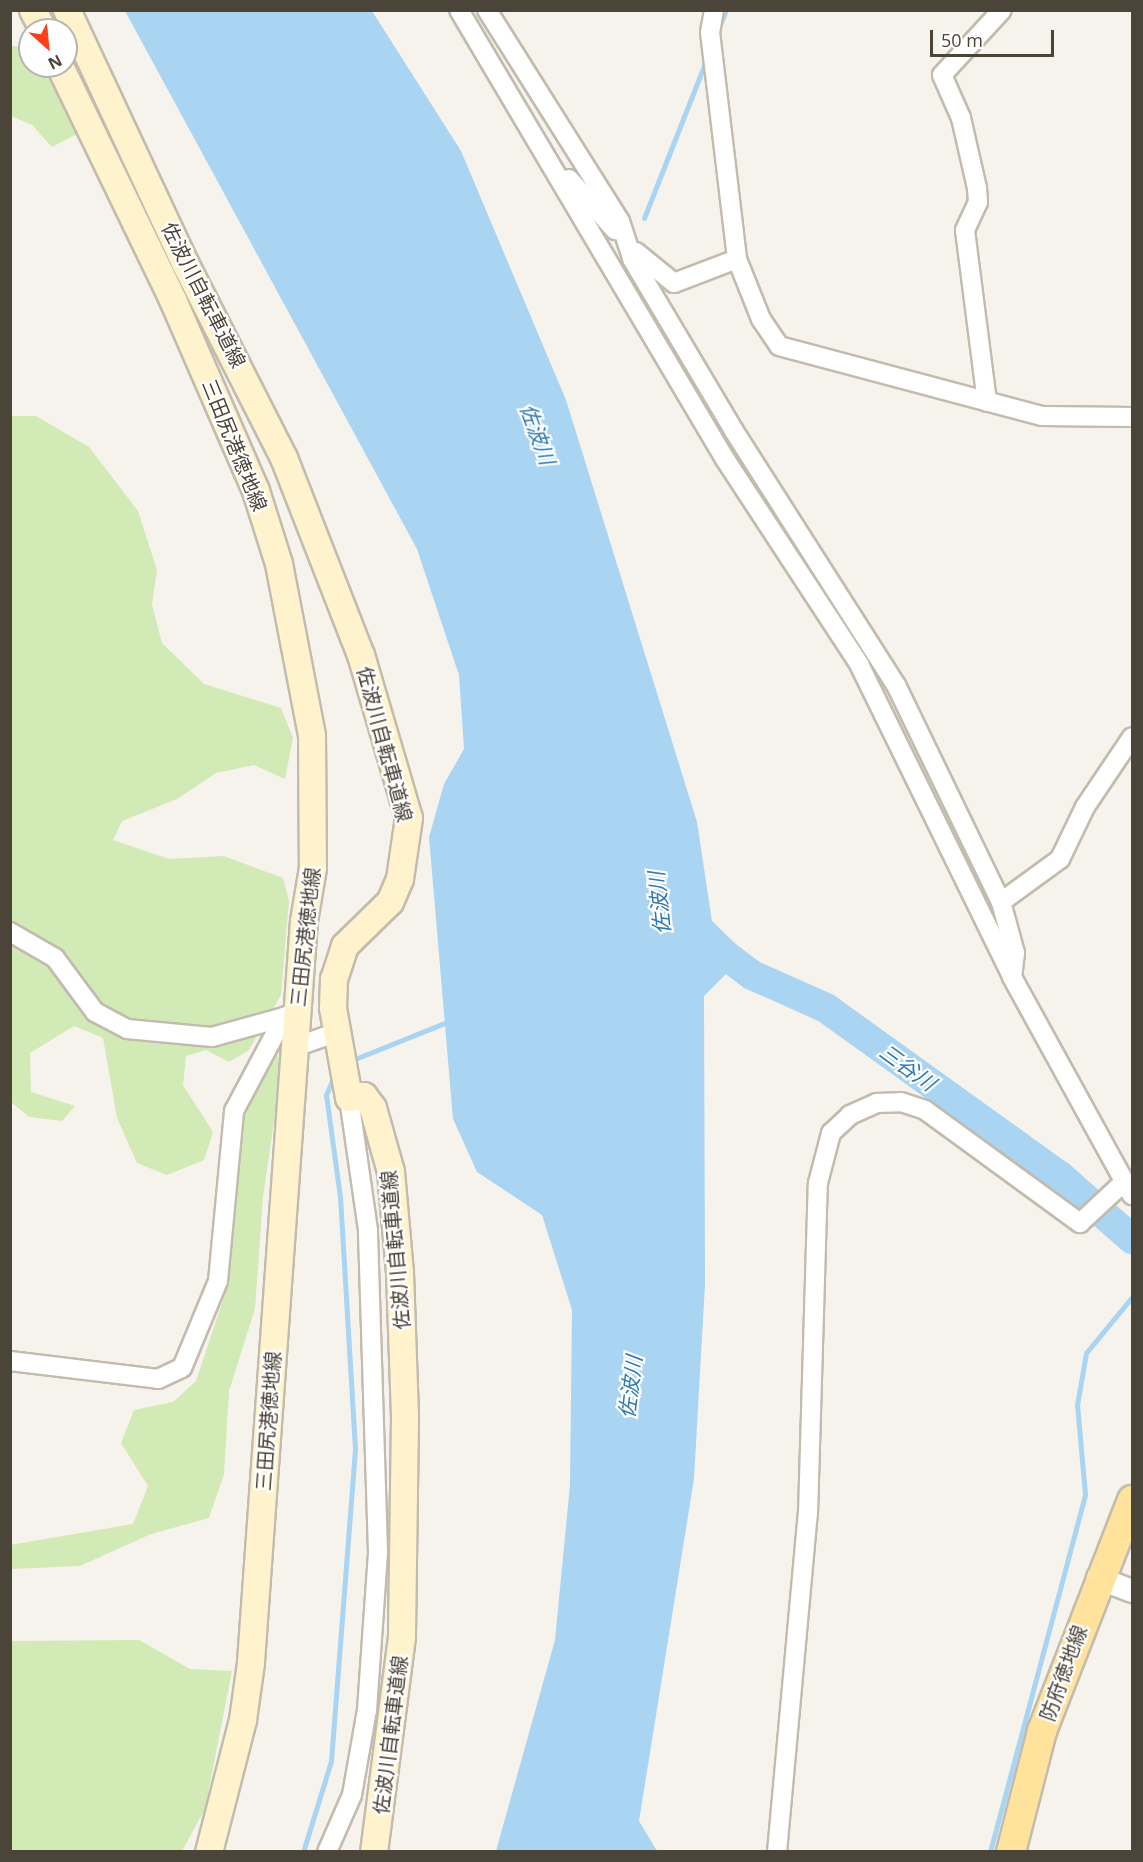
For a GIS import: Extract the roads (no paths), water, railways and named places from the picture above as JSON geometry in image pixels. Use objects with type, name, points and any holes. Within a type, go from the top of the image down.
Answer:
[{"type":"main road","name":"佐波川自転車道線","points":[[67,10],[127,133],[185,263],[284,458],[353,634],[409,818],[400,879],[390,902],[338,958],[333,1008],[348,1091],[364,1096],[373,1108],[391,1172],[405,1418],[402,1637],[374,1851]]},
{"type":"main road","name":"三田尻港徳地線","points":[[66,78],[229,422],[279,564],[312,736],[313,868],[291,1014],[295,1047],[251,1663],[243,1720],[209,1851]]},
{"type":"main road","name":"防府徳地線","points":[[1011,1851],[1042,1731],[1098,1578],[1132,1500]]},
{"type":"street","points":[[459,10],[725,459],[858,664],[1011,977],[1128,1188],[1107,1194],[1080,1223],[1069,1218],[953,1127],[901,1102],[877,1103],[850,1115],[831,1133],[818,1183],[808,1514],[777,1851]]},
{"type":"street","points":[[487,10],[620,221],[628,245],[734,430],[896,685],[1000,902],[1015,952],[1011,977]]},
{"type":"street","points":[[714,10],[710,32],[737,259],[761,320],[779,346],[1042,416],[1132,417]]},
{"type":"street","points":[[987,402],[965,230],[978,202],[977,188],[961,118],[942,75],[1002,10]]},
{"type":"street","points":[[99,147],[127,133]]},
{"type":"street","points":[[562,181],[569,178],[628,245],[674,284],[737,259]]},
{"type":"street","points":[[1000,902],[1060,859],[1085,807],[1132,737]]},
{"type":"street","points":[[10,932],[55,958],[95,1012],[127,1029],[212,1037],[291,1014]]},
{"type":"street","points":[[10,1361],[158,1380],[182,1368],[218,1281],[234,1111],[291,1014]]},
{"type":"street","points":[[295,1047],[339,1040]]},
{"type":"street","points":[[327,1851],[352,1795],[367,1710],[378,1552],[368,1230],[348,1091]]},
{"type":"street","points":[[1098,1578],[1132,1591]]},
{"type":"water","name":"佐波川","points":[[125,11],[372,11],[461,151],[566,400],[697,822],[712,921],[746,954],[704,996],[705,1284],[694,1479],[639,1821],[657,1851],[496,1851],[555,1640],[570,1485],[572,1310],[542,1215],[477,1172],[453,1119],[429,837],[444,784],[464,749],[459,675],[417,549]]},
{"type":"waterway","points":[[719,27],[726,10]]},
{"type":"waterway","points":[[644,218],[707,58]]},
{"type":"waterway","name":"三谷川","points":[[704,939],[752,975],[826,1008],[1060,1176],[1132,1239]]},
{"type":"waterway","points":[[350,1061],[447,1022]]},
{"type":"waterway","points":[[303,1852],[331,1761],[355,1449],[340,1197],[326,1095],[337,1069]]},
{"type":"waterway","points":[[990,1852],[1085,1494],[1077,1405],[1086,1353],[1132,1297]]}]
